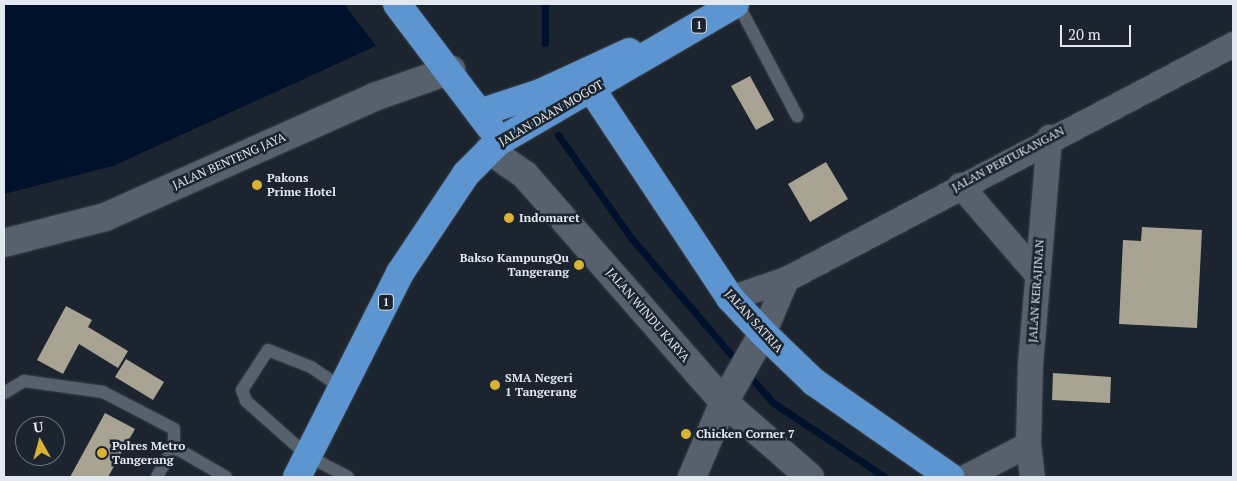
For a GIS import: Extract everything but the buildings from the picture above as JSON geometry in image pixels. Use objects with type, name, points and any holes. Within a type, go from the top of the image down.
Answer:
[{"type":"highway","name":"JALAN DAAN MOGOT","points":[[302,467],[400,273],[444,203],[493,146],[592,90],[736,4]]},
{"type":"highway","points":[[401,8],[482,112],[493,146]]},
{"type":"highway","points":[[482,112],[540,93],[615,56],[663,46]]},
{"type":"highway","name":"JALAN SATRIA","points":[[592,90],[730,298],[761,336],[822,388],[950,477]]},
{"type":"street","name":"JALAN PERTUKANGAN","points":[[730,298],[786,279],[1049,137],[1233,44]]},
{"type":"street","name":"JALAN BENTENG JAYA","points":[[4,243],[105,217],[374,96],[451,70]]},
{"type":"street","name":"JALAN KERAJINAN","points":[[1032,477],[1028,444],[1036,273],[1049,137]]},
{"type":"street","name":"JALAN WINDU KARYA","points":[[493,146],[525,175],[726,398],[810,477]]},
{"type":"street","points":[[960,185],[1036,273]]},
{"type":"street","points":[[692,477],[726,398],[761,336],[786,279]]},
{"type":"street","points":[[965,477],[1028,444]]},
{"type":"lane","points":[[736,4],[797,116]]},
{"type":"lane","points":[[342,388],[311,367],[268,350],[242,390],[246,401],[302,467],[348,477]]},
{"type":"lane","points":[[4,393],[24,381],[103,392],[174,429],[174,448],[157,477]]},
{"type":"lane","points":[[174,448],[218,475]]},
{"type":"water","points":[[4,4],[344,4],[376,46],[113,166],[4,194]]},
{"type":"waterway","points":[[545,4],[545,43]]},
{"type":"waterway","points":[[558,135],[632,239],[739,364]]},
{"type":"waterway","points":[[748,374],[772,402],[885,477]]},
{"type":"place","name":"Pakons Prime Hotel","points":[[257,185]]},
{"type":"place","name":"Indomaret","points":[[509,218]]},
{"type":"place","name":"Bakso KampungQu Tangerang","points":[[579,265]]},
{"type":"place","name":"SMA Negeri 1 Tangerang","points":[[495,385]]},
{"type":"place","name":"Chicken Corner 7","points":[[686,434]]},
{"type":"place","name":"Polres Metro Tangerang","points":[[102,453]]}]
